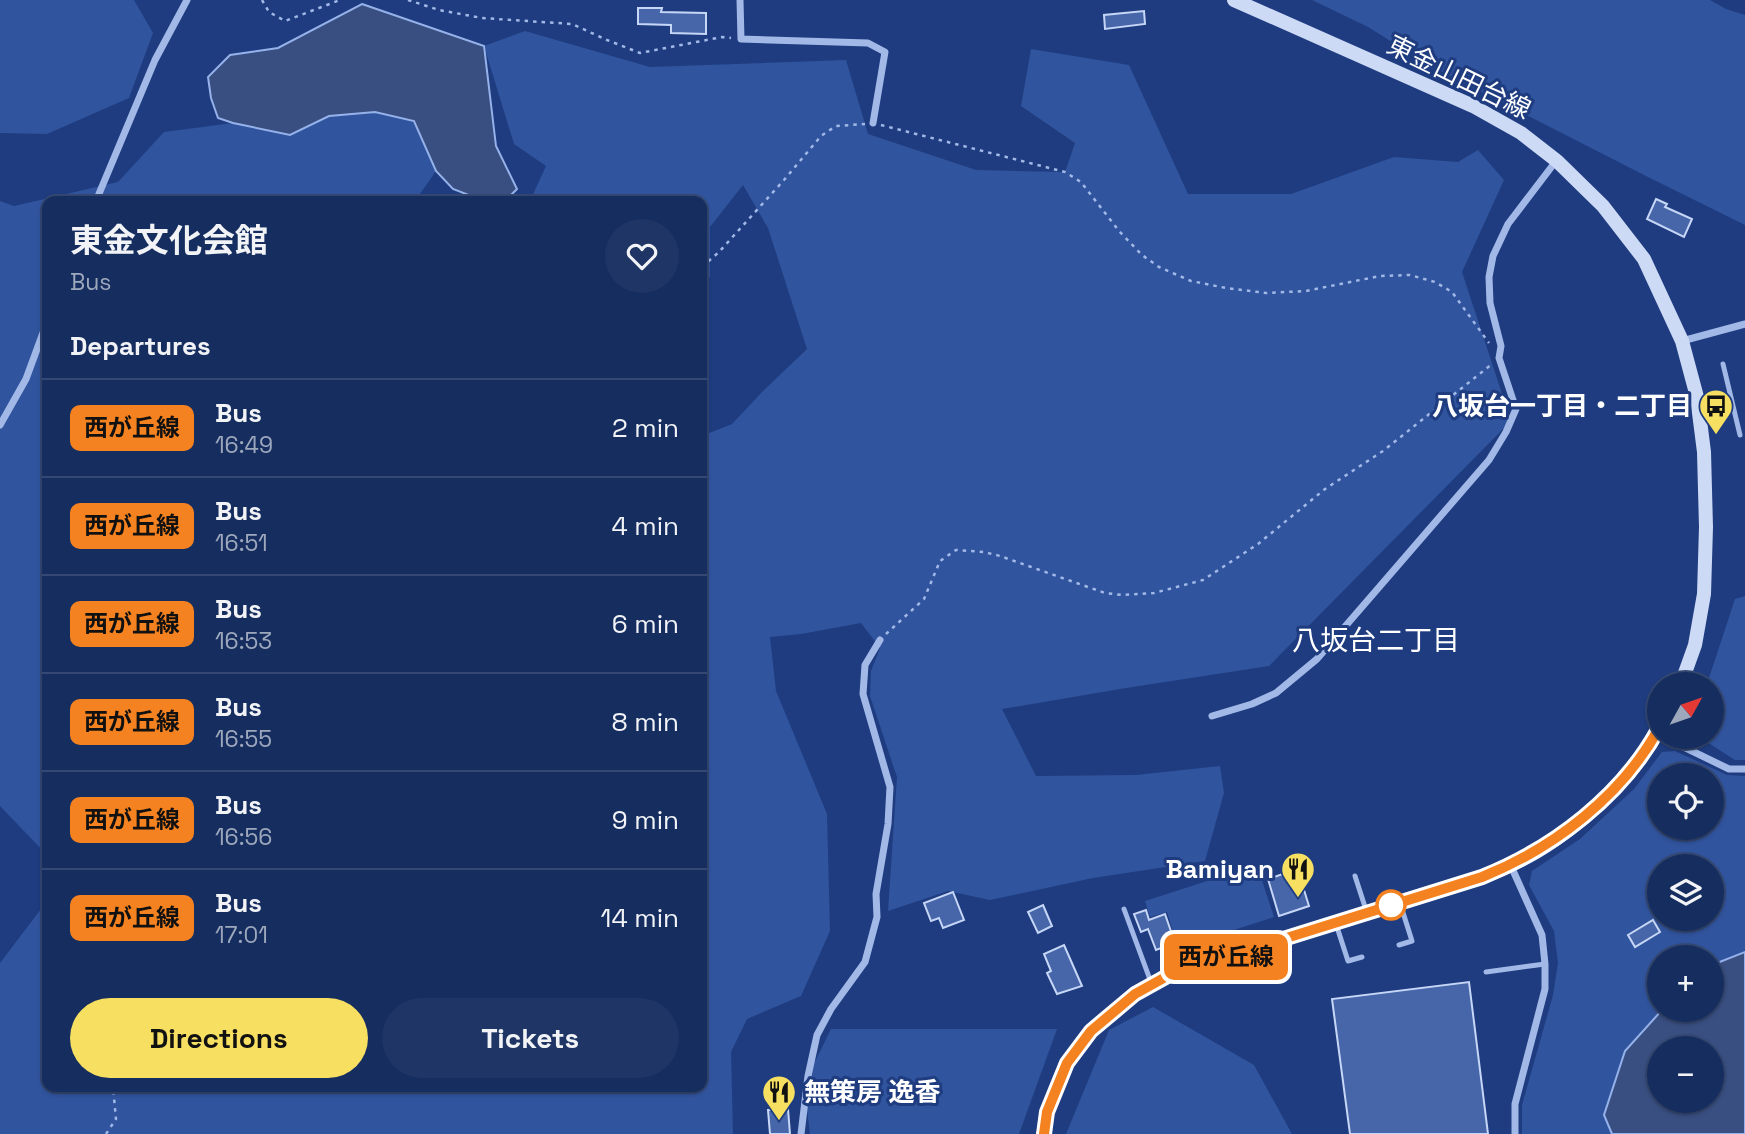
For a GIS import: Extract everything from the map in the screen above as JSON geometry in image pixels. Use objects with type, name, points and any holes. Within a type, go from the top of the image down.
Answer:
[{"type":"main road","name":"東金山田台線","points":[[1234,0],[1473,106],[1521,133],[1557,161],[1603,206],[1644,259],[1682,341],[1697,397],[1704,452],[1706,527],[1702,607],[1695,645],[1685,672]]},
{"type":"main road","points":[[1044,1134],[1047,1112],[1067,1063],[1091,1031],[1135,994],[1171,974],[1511,866],[1587,814],[1629,773],[1647,749]]},
{"type":"street","points":[[98,196],[155,60],[187,0]]},
{"type":"street","points":[[740,0],[741,39],[867,43],[885,52],[873,123]]},
{"type":"street","points":[[1212,716],[1252,704],[1276,693],[1317,659],[1489,460],[1516,409],[1499,358],[1501,346],[1490,303],[1489,277],[1493,256],[1508,224],[1557,161]]},
{"type":"street","points":[[1682,341],[1745,324]]},
{"type":"street","points":[[0,425],[26,379],[42,336]]},
{"type":"street","points":[[801,1134],[808,1076],[817,1035],[831,1009],[865,962],[877,916],[876,894],[888,824],[890,786],[863,694],[865,666],[880,640]]},
{"type":"street","points":[[1690,749],[1729,769],[1745,769]]},
{"type":"street","points":[[1511,866],[1542,935],[1545,964],[1545,989],[1515,1104],[1515,1134]]},
{"type":"lane","points":[[1723,364],[1740,435]]},
{"type":"lane","points":[[1355,876],[1366,913]]},
{"type":"lane","points":[[1399,945],[1412,941],[1400,903]]},
{"type":"lane","points":[[1124,909],[1152,985]]},
{"type":"lane","points":[[1336,922],[1348,961],[1362,957]]},
{"type":"lane","points":[[1486,972],[1545,964]]},
{"type":"path","points":[[262,0],[269,12],[285,20],[340,0]]},
{"type":"path","points":[[408,0],[439,10],[482,18],[572,24],[640,53],[722,37],[741,39]]},
{"type":"path","points":[[707,263],[821,136],[836,126],[873,123],[1065,172],[1081,182],[1119,231],[1142,255],[1159,267],[1191,281],[1266,293],[1306,291],[1380,276],[1410,275],[1435,282],[1452,292],[1499,358],[1383,451],[1325,489],[1258,544],[1203,580],[1154,593],[1105,593],[1000,556],[956,550],[940,561],[924,598],[880,640]]},
{"type":"path","points":[[106,1134],[116,1119],[113,1092]]},
{"type":"shaded area","points":[[0,0],[134,0],[153,33],[129,98],[47,134],[0,133]]},
{"type":"shaded area","points":[[1312,0],[1710,0],[1745,15],[1745,225],[1432,67],[1368,27]]},
{"type":"shaded area","points":[[362,4],[484,46],[496,146],[517,189],[510,196],[471,196],[453,189],[436,171],[414,121],[375,112],[329,116],[290,135],[218,118],[208,77],[230,55],[278,48]]},
{"type":"shaded area","points":[[525,31],[650,67],[846,60],[868,134],[976,170],[1065,172],[1075,143],[1021,106],[1031,49],[1129,65],[1188,194],[1291,194],[1394,157],[1458,162],[1478,150],[1504,180],[1462,272],[1511,421],[1269,666],[1002,709],[1036,776],[1136,775],[1220,766],[1224,793],[1205,861],[1093,878],[990,900],[948,891],[888,911],[897,777],[870,696],[871,671],[880,648],[861,623],[770,637],[776,691],[827,814],[830,931],[801,996],[747,1019],[731,1052],[733,1134],[0,1134],[0,963],[42,907],[42,1092],[707,1092],[707,434],[732,424],[807,349],[768,228],[743,185],[710,227],[710,277],[707,279],[707,196],[532,196],[546,166],[514,144],[484,46]]},
{"type":"shaded area","points":[[375,112],[414,121],[436,171],[418,196],[57,196],[118,182],[164,132],[233,123],[290,135],[329,116]]},
{"type":"shaded area","points":[[42,200],[42,850],[0,806],[0,201],[14,206]]},
{"type":"shaded area","points":[[1745,596],[1745,760],[1735,760],[1718,749],[1724,749],[1724,672],[1711,672],[1735,599]]},
{"type":"shaded area","points":[[1675,751],[1701,763],[1654,763],[1662,752]]},
{"type":"shaded area","points":[[1647,772],[1647,840],[1724,840],[1724,774],[1745,776],[1745,1134],[1522,1134],[1522,1105],[1553,995],[1558,963],[1554,931],[1529,885],[1532,871],[1580,839],[1634,789]]},
{"type":"shaded area","points":[[1257,865],[1274,917],[1178,948],[1167,912],[1150,917],[1145,901]]},
{"type":"shaded area","points":[[1745,952],[1745,1134],[1612,1134],[1604,1115],[1625,1051],[1651,1022],[1724,1022],[1724,960]]},
{"type":"shaded area","points":[[1153,1007],[1254,1065],[1292,1134],[1066,1134],[1109,1030]]},
{"type":"shaded area","points":[[831,1029],[1057,1029],[1019,1134],[810,1134],[804,1084]]},
{"type":"building","points":[[638,8],[662,8],[661,12],[706,13],[706,34],[671,33],[671,25],[638,24]]},
{"type":"building","points":[[1144,11],[1145,24],[1105,29],[1104,15]]},
{"type":"building","points":[[1656,199],[1667,204],[1665,207],[1692,219],[1684,237],[1647,219]]},
{"type":"building","points":[[1296,864],[1309,906],[1279,916],[1268,879],[1286,873],[1284,868]]},
{"type":"building","points":[[953,892],[964,920],[943,928],[939,918],[931,921],[924,903]]},
{"type":"building","points":[[1043,905],[1052,926],[1038,933],[1028,912]]},
{"type":"building","points":[[1146,910],[1149,920],[1165,914],[1175,943],[1156,950],[1148,929],[1141,932],[1134,914]]},
{"type":"building","points":[[1647,924],[1647,931],[1660,932],[1635,947],[1628,935]]},
{"type":"building","points":[[1064,945],[1082,986],[1057,994],[1047,973],[1051,971],[1044,954]]},
{"type":"building","points":[[1469,982],[1488,1134],[1350,1134],[1332,999]]},
{"type":"building","name":"無策房 逸香","points":[[788,1109],[790,1134],[770,1134],[768,1110]]},
{"type":"bus line","name":"西が丘線","points":[[1044,1134],[1047,1112],[1067,1063],[1091,1031],[1135,994],[1171,974],[1511,866],[1548,844],[1587,814],[1629,773],[1647,746]]},
{"type":"place","name":"八坂台一丁目・二丁目","points":[[1716,436]]},
{"type":"place","name":"Bamiyan","points":[[1298,899]]},
{"type":"place","name":"無策房 逸香","points":[[779,1122]]},
{"type":"district","name":"八坂台二丁目","points":[[1376,640]]}]
